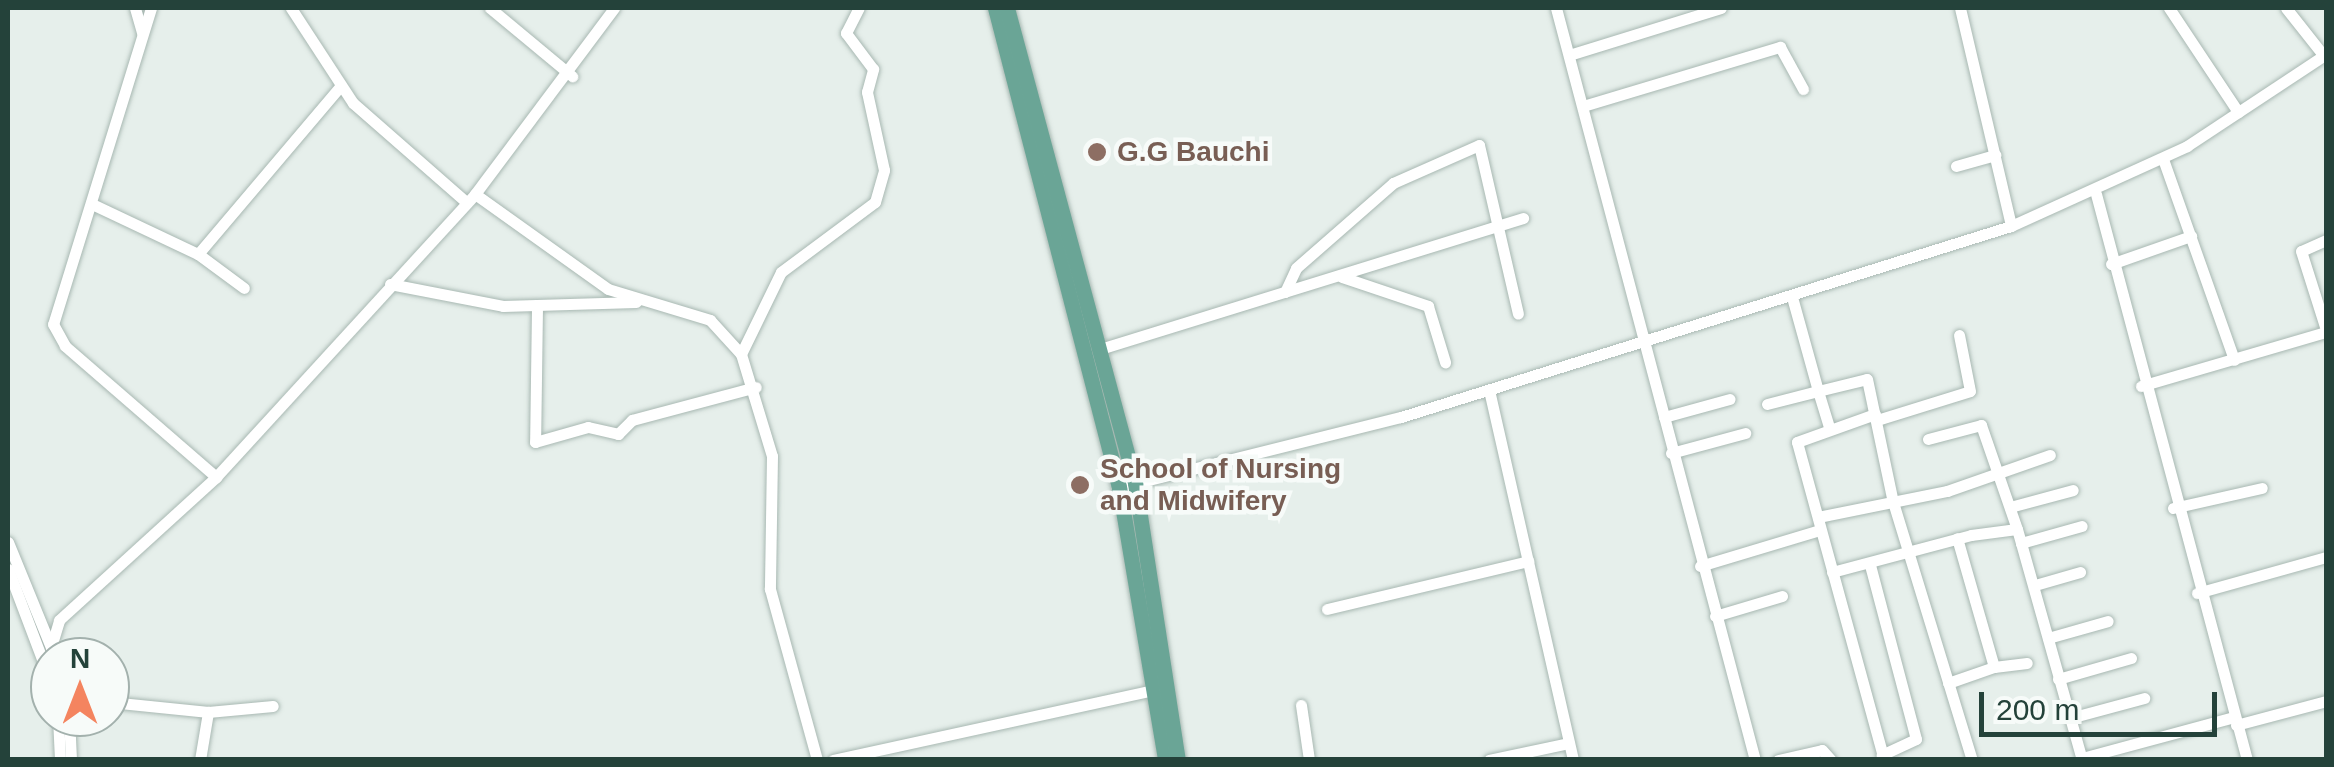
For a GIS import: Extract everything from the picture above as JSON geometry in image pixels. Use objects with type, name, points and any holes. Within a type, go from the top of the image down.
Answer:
[{"type":"main road","points":[[995,8],[1127,485],[1165,760]]},
{"type":"main road","points":[[1006,8],[1100,349],[1178,760]]},
{"type":"street","points":[[135,8],[142,34]]},
{"type":"street","points":[[151,8],[55,333],[216,478]]},
{"type":"street","points":[[292,8],[339,88],[470,198],[608,289],[710,320],[741,354],[756,387],[772,456],[770,589],[816,760]]},
{"type":"street","points":[[490,8],[572,76]]},
{"type":"street","points":[[55,637],[58,620],[216,478],[470,198],[572,76],[614,8]]},
{"type":"street","points":[[741,354],[781,272],[875,202],[884,170],[868,92],[873,69],[846,33],[858,8]]},
{"type":"street","points":[[1556,8],[1700,566],[1755,760]]},
{"type":"street","points":[[1570,55],[1721,8]]},
{"type":"street","points":[[1960,8],[2011,226]]},
{"type":"street","points":[[2168,8],[2238,112]]},
{"type":"street","points":[[1127,485],[1489,390],[2011,226],[2096,194],[2163,159],[2325,55],[2286,8]]},
{"type":"street","points":[[1583,106],[1780,47],[1803,89]]},
{"type":"street","points":[[198,254],[339,88]]},
{"type":"street","points":[[1285,292],[1296,268],[1349,217],[1418,166],[1463,148],[1479,146],[1486,158],[1492,231],[1518,314]]},
{"type":"street","points":[[1956,166],[1994,155]]},
{"type":"street","points":[[2163,159],[2234,360]]},
{"type":"street","points":[[2096,194],[2173,508],[2247,760]]},
{"type":"street","points":[[92,204],[198,254],[244,288]]},
{"type":"street","points":[[1100,349],[1492,231],[1523,218]]},
{"type":"street","points":[[2111,264],[2191,236]]},
{"type":"street","points":[[2141,386],[2326,331],[2301,251],[2326,240]]},
{"type":"street","points":[[1338,276],[1428,306],[1445,362]]},
{"type":"street","points":[[390,284],[442,301],[537,307],[650,302]]},
{"type":"street","points":[[1792,296],[1829,426]]},
{"type":"street","points":[[537,307],[535,442],[588,427],[618,434],[632,420],[756,387]]},
{"type":"street","points":[[1870,565],[1916,739],[1883,757],[1797,439],[1829,426],[1970,391],[1959,335]]},
{"type":"street","points":[[1767,404],[1865,378],[1892,502],[1972,760]]},
{"type":"street","points":[[1489,390],[1573,760]]},
{"type":"street","points":[[1664,417],[1730,399]]},
{"type":"street","points":[[1928,439],[1982,425],[2036,585],[2082,758],[2326,700]]},
{"type":"street","points":[[1672,454],[1745,434]]},
{"type":"street","points":[[1700,566],[1819,524],[2050,455]]},
{"type":"street","points":[[2173,508],[2262,488]]},
{"type":"street","points":[[2010,508],[2073,490]]},
{"type":"street","points":[[2021,543],[2082,526]]},
{"type":"street","points":[[1832,572],[1870,565],[1957,538],[2018,529]]},
{"type":"street","points":[[1957,538],[1994,667]]},
{"type":"street","points":[[8,542],[47,637]]},
{"type":"street","points":[[2198,593],[2326,557]]},
{"type":"street","points":[[1327,608],[1528,561]]},
{"type":"street","points":[[8,569],[34,637]]},
{"type":"street","points":[[2036,585],[2080,572]]},
{"type":"street","points":[[1715,616],[1782,596]]},
{"type":"street","points":[[38,615],[58,620]]},
{"type":"street","points":[[2048,638],[2108,621]]},
{"type":"street","points":[[2058,679],[2131,658]]},
{"type":"street","points":[[1948,683],[1994,667],[2027,663]]},
{"type":"street","points":[[834,760],[1154,690]]},
{"type":"street","points":[[2070,718],[2144,698]]},
{"type":"street","points":[[130,704],[208,712],[272,706]]},
{"type":"street","points":[[1301,705],[1309,760]]},
{"type":"street","points":[[200,760],[208,712]]},
{"type":"street","points":[[1488,760],[1568,743]]},
{"type":"street","points":[[1778,760],[1822,750],[1831,760]]},
{"type":"place","name":"G.G Bauchi","points":[[1097,152]]},
{"type":"place","name":"School of Nursing and Midwifery","points":[[1080,485]]}]
